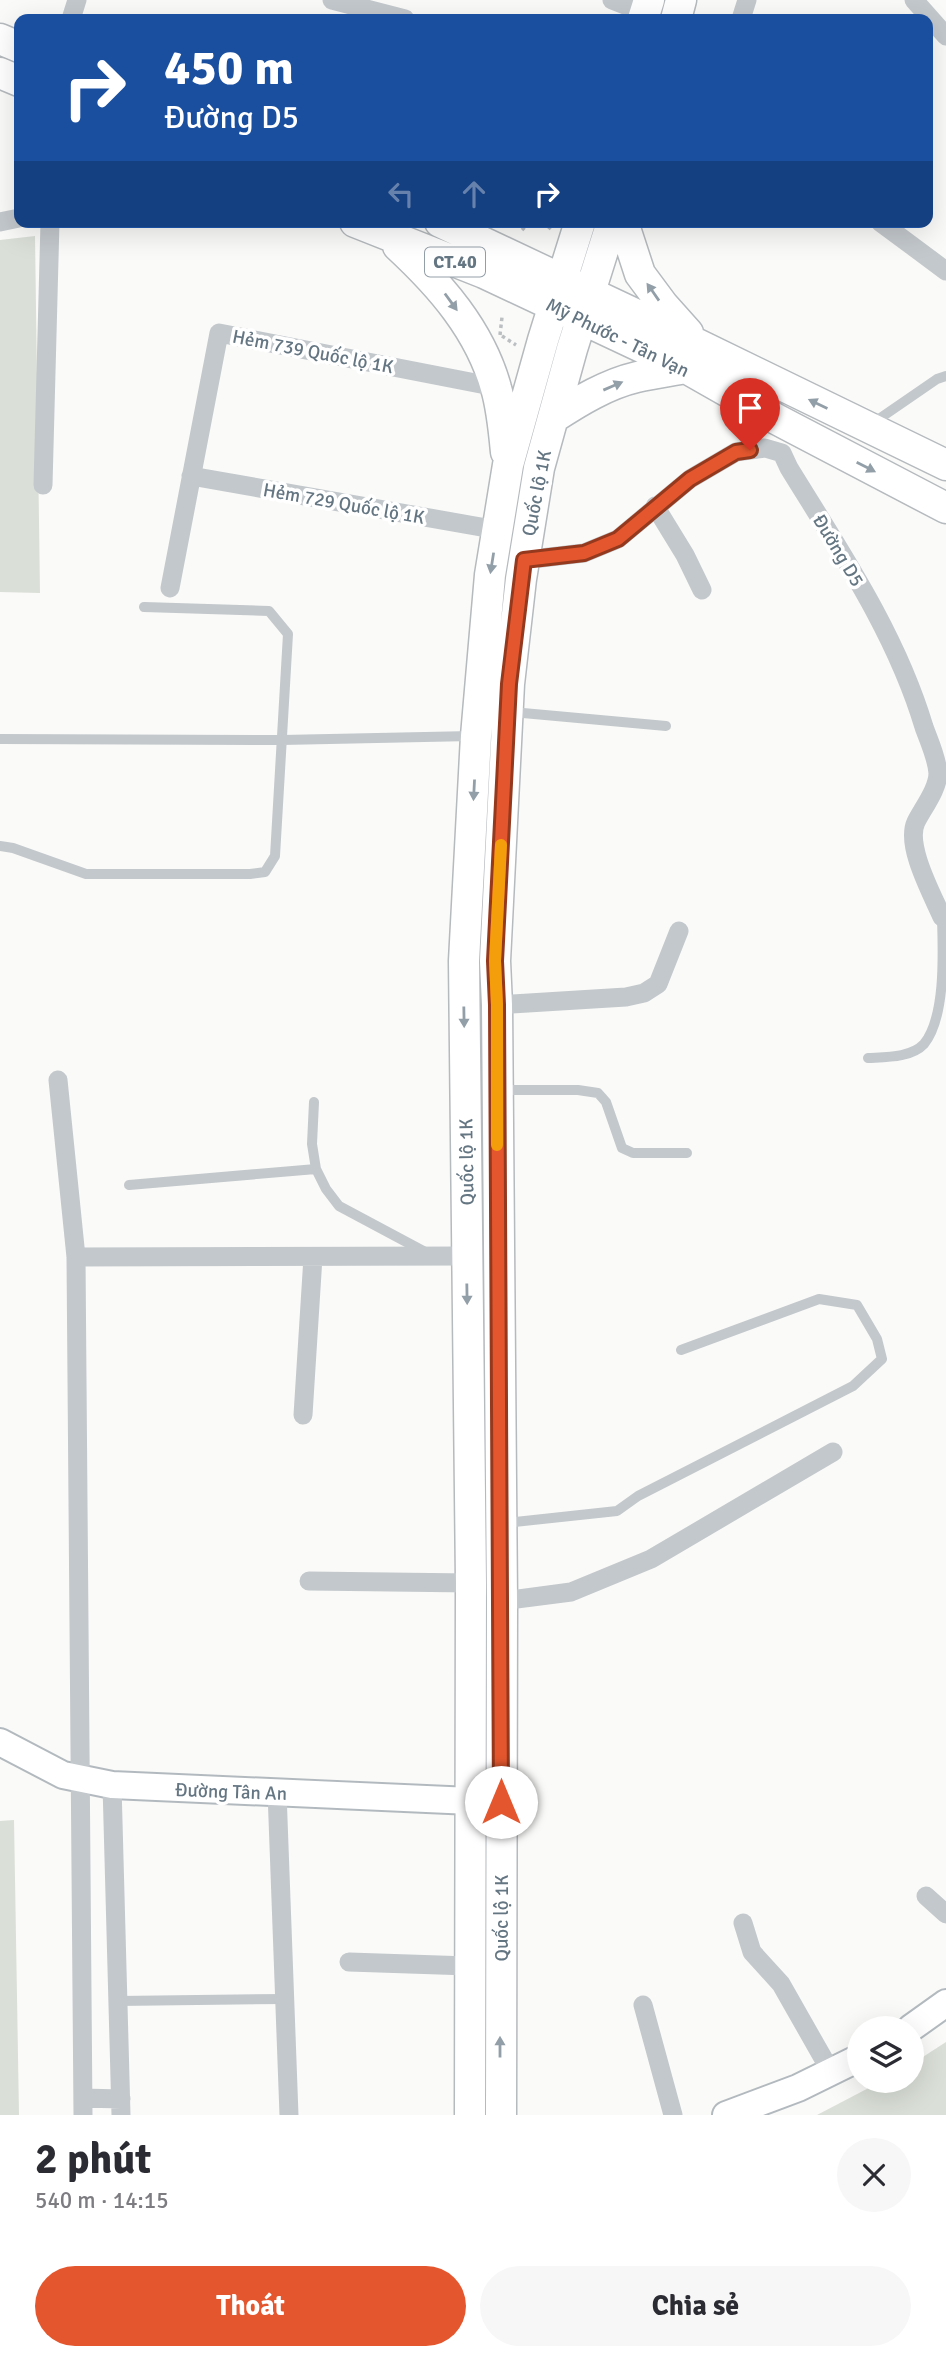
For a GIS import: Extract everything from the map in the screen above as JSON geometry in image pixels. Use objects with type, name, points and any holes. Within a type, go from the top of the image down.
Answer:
[{"type":"main road","name":"Mỹ Phước - Tân Vạn","points":[[369,228],[484,273],[558,293]]},
{"type":"main road","name":"Mỹ Phước - Tân Vạn","points":[[450,228],[558,293],[692,356],[867,428],[946,465]]},
{"type":"main road","name":"Quốc lộ 1K","points":[[470,2115],[471,1583],[464,961],[476,736],[490,575],[508,465],[578,228]]},
{"type":"main road","name":"Quốc lộ 1K","points":[[501,2115],[502,1601],[495,961],[509,684],[524,560],[539,468],[610,228]]},
{"type":"main road","points":[[553,418],[586,397],[692,356],[663,305],[640,274],[625,228]]},
{"type":"main road","points":[[387,236],[431,277],[468,326],[496,387],[508,465]]},
{"type":"main road","name":"Mỹ Phước - Tân Vạn","points":[[692,356],[821,443],[946,508]]},
{"type":"main road","points":[[471,1801],[501,1802]]},
{"type":"street","points":[[332,0],[386,14]]},
{"type":"street","points":[[612,0],[646,11]]},
{"type":"street","points":[[914,0],[926,14]]},
{"type":"street","points":[[933,21],[946,36]]},
{"type":"street","points":[[43,485],[50,228]]},
{"type":"street","points":[[888,228],[946,271]]},
{"type":"street","name":"Hẻm 739 Quốc lộ 1K","points":[[170,588],[219,333],[496,387]]},
{"type":"street","points":[[524,560],[584,553],[618,539],[690,479],[736,452],[765,448],[782,453],[821,443]]},
{"type":"street","name":"Đường D5","points":[[782,453],[867,596],[917,702],[938,775],[914,825],[916,857],[944,918]]},
{"type":"street","name":"Hẻm 729 Quốc lộ 1K","points":[[191,476],[498,530]]},
{"type":"street","points":[[655,506],[685,555],[702,590]]},
{"type":"street","points":[[497,1005],[626,997],[644,993],[658,984],[680,931]]},
{"type":"street","points":[[58,1080],[76,1257],[83,2106],[121,2107],[112,1785]]},
{"type":"street","points":[[303,1415],[313,1256]]},
{"type":"street","points":[[76,1257],[467,1256]]},
{"type":"street","points":[[502,1601],[571,1592],[651,1559],[834,1452]]},
{"type":"street","points":[[309,1581],[471,1583]]},
{"type":"street","name":"Đường Tân An","points":[[0,1742],[49,1768],[79,1779],[112,1785],[471,1801]]},
{"type":"street","points":[[277,1792],[289,2115]]},
{"type":"street","points":[[926,1896],[946,1914]]},
{"type":"street","points":[[743,1923],[752,1952],[781,1984],[831,2072]]},
{"type":"street","points":[[349,1962],[469,1966]]},
{"type":"street","points":[[924,2019],[946,2003]]},
{"type":"street","points":[[643,2005],[673,2115]]},
{"type":"street","points":[[726,2115],[798,2088],[847,2064]]},
{"type":"lane","points":[[867,428],[937,379],[946,376]]},
{"type":"lane","points":[[0,846],[13,848],[86,874],[250,874],[265,872],[275,856],[288,634],[269,611],[144,607]]},
{"type":"lane","points":[[508,712],[666,726]]},
{"type":"lane","points":[[0,739],[282,740],[476,736]]},
{"type":"lane","points":[[868,1058],[903,1056],[924,1045],[940,1014],[944,918]]},
{"type":"lane","points":[[496,1090],[578,1090],[598,1093],[606,1102],[622,1148],[633,1153],[687,1153]]},
{"type":"lane","points":[[314,1102],[312,1144],[316,1169],[339,1206],[434,1256]]},
{"type":"lane","points":[[129,1185],[316,1169]]},
{"type":"lane","points":[[501,1523],[617,1511],[638,1496],[853,1386],[882,1359],[877,1339],[857,1305],[819,1299],[681,1350]]},
{"type":"lane","points":[[118,2001],[285,1999]]},
{"type":"path","points":[[502,317],[498,337],[522,348]]},
{"type":"shaded area","points":[[35,236],[40,593],[0,592],[0,240]]},
{"type":"shaded area","points":[[14,1820],[19,2115],[0,2115],[0,1821]]},
{"type":"shaded area","points":[[946,2042],[946,2115],[817,2115],[859,2093],[924,2093],[924,2056]]},
{"type":"slow traffic","points":[[497,1145],[495,961],[501,845]]},
{"type":"route","points":[[501,1802],[502,1601],[495,961],[509,684],[524,560],[584,553],[618,539],[690,479],[736,452],[750,450]]}]
